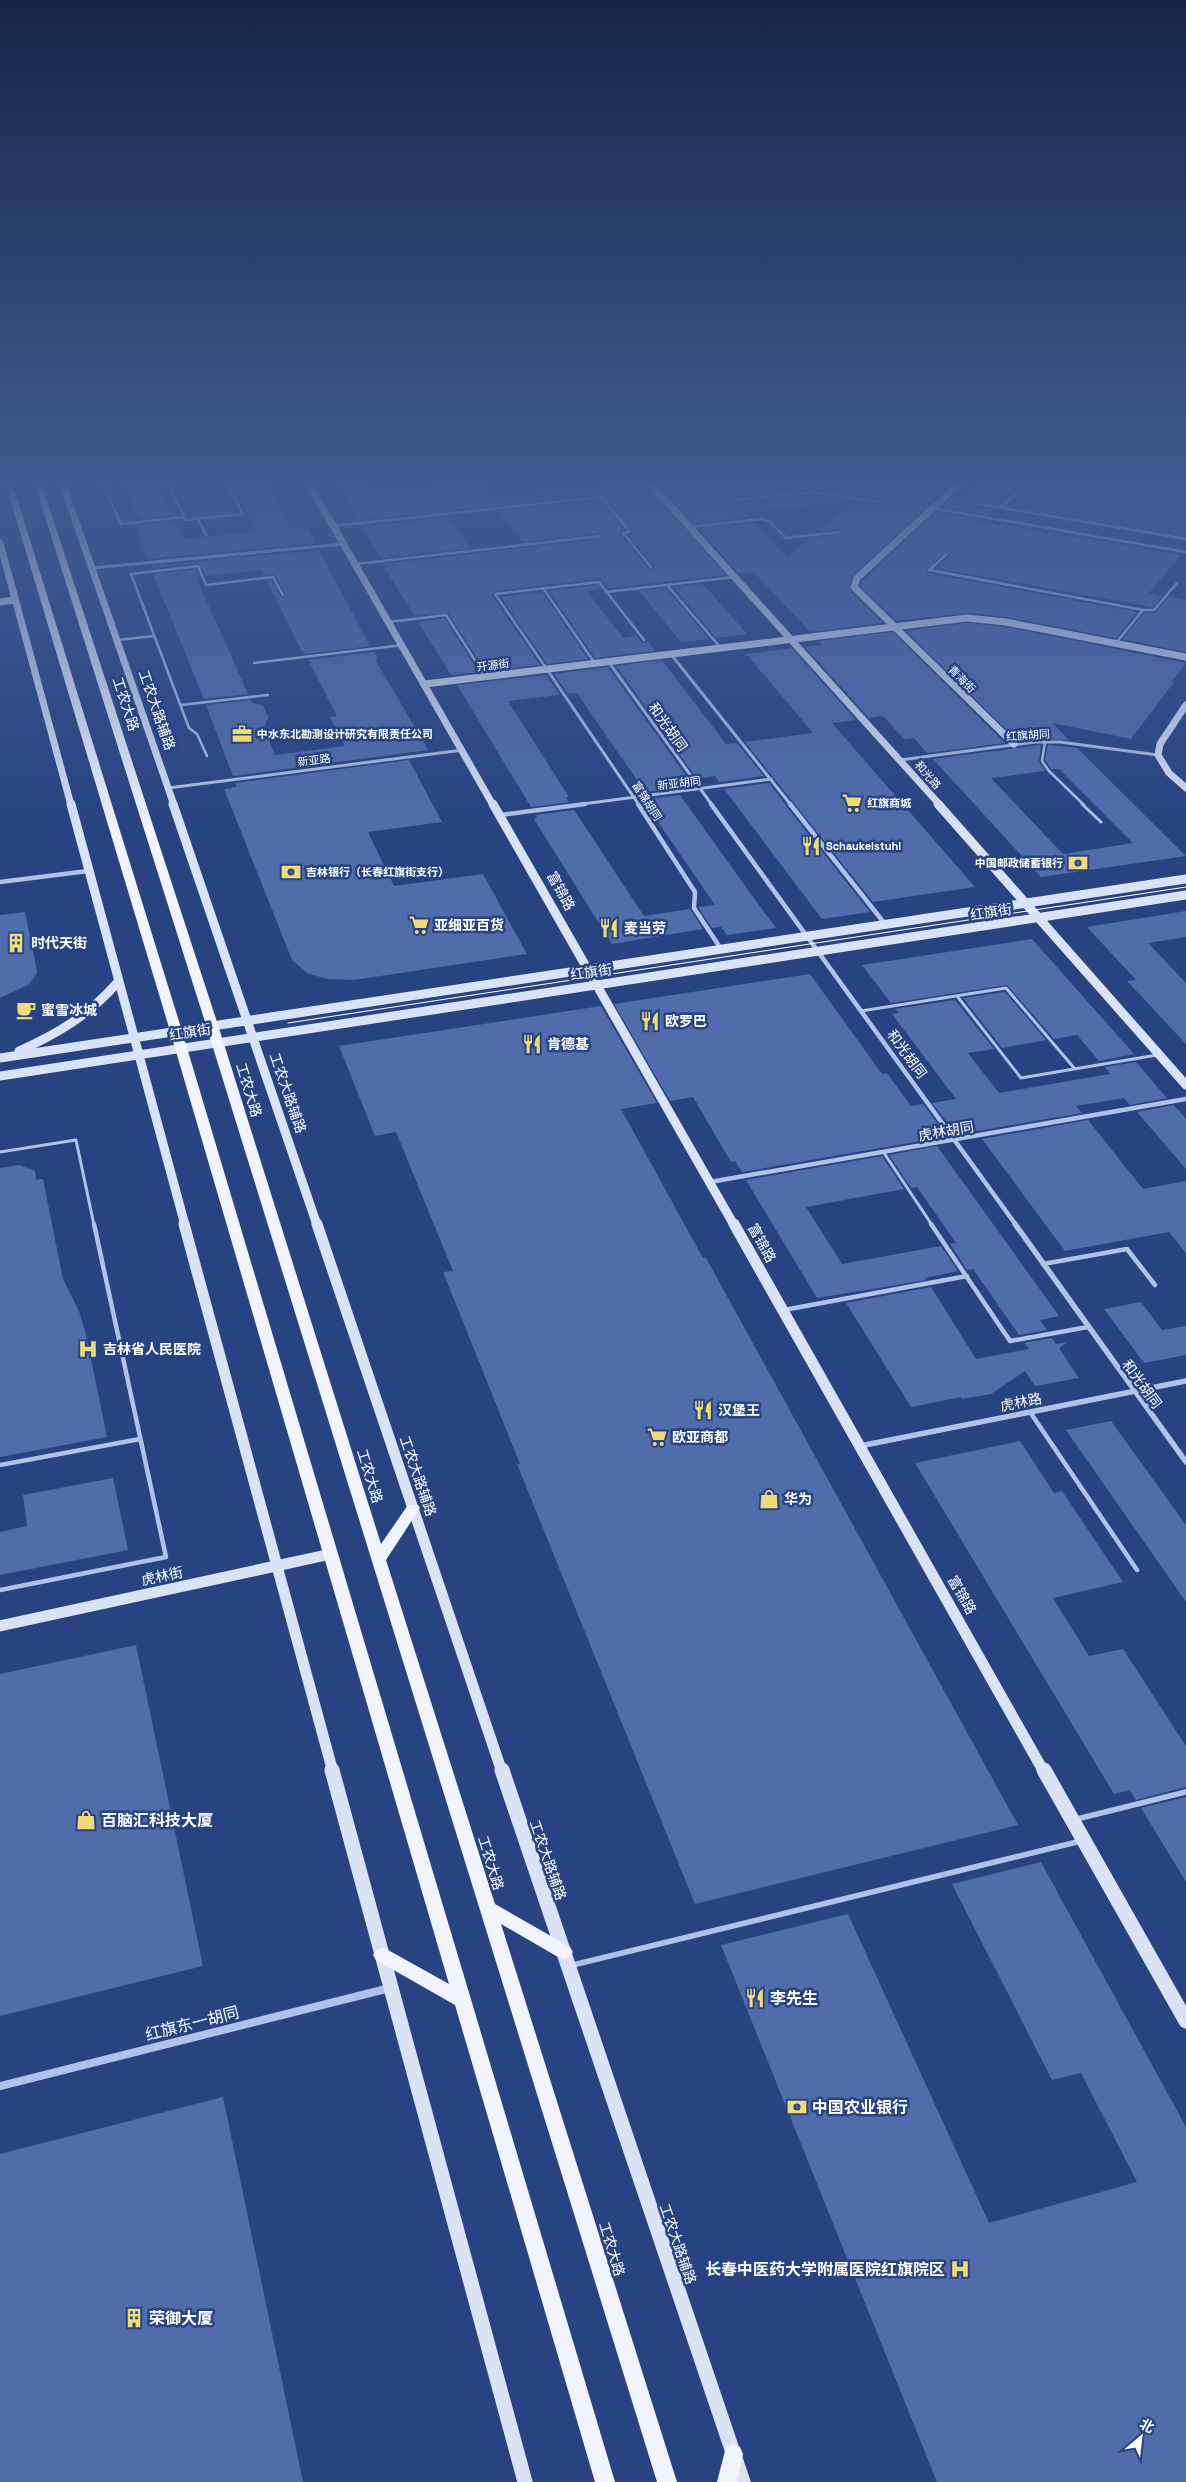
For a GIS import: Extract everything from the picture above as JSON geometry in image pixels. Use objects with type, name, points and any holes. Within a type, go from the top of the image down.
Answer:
[{"type":"main road","points":[[44,598],[176,1030],[605,2482]]},
{"type":"main road","name":"工农大路","points":[[74,598],[212,1025],[667,2482]]},
{"type":"main road","points":[[379,1559],[413,1508]]},
{"type":"main road","points":[[488,1908],[566,1959]]},
{"type":"main road","points":[[382,1955],[463,2001]]},
{"type":"main road","points":[[727,2482],[733,2454]]},
{"type":"street","name":"工农大路辅路","points":[[102,598],[248,1020],[743,2482]]},
{"type":"street","name":"富锦路","points":[[375,598],[710,1182],[1186,2021]]},
{"type":"street","name":"和光路","points":[[754,598],[1186,1085]]},
{"type":"street","name":"青海街","points":[[865,598],[1014,744]]},
{"type":"street","points":[[0,602],[15,600],[525,2482]]},
{"type":"street","name":"开源街","points":[[425,684],[940,619],[986,619],[1186,657]]},
{"type":"street","points":[[670,653],[885,924]]},
{"type":"street","name":"和光胡同","points":[[608,661],[699,789],[956,1140],[1134,1392],[1186,1462]]},
{"type":"street","name":"富锦胡同","points":[[546,668],[695,892],[694,908],[720,949]]},
{"type":"street","points":[[1186,705],[1160,744],[1158,754],[1170,772],[1186,788]]},
{"type":"street","name":"红旗胡同","points":[[900,760],[1014,744],[1046,742],[1158,754]]},
{"type":"street","name":"新亚路","points":[[168,788],[463,750]]},
{"type":"street","name":"新亚胡同","points":[[500,815],[771,779]]},
{"type":"street","points":[[0,882],[88,871]]},
{"type":"street","name":"红旗街","points":[[3,1057],[1186,879]]},
{"type":"street","name":"红旗街","points":[[0,1076],[1186,895]]},
{"type":"street","points":[[3,1057],[60,1033],[85,1016],[118,983]]},
{"type":"street","name":"虎林胡同","points":[[710,1182],[1186,1099]]},
{"type":"street","name":"虎林路","points":[[860,1446],[1186,1381]]},
{"type":"street","name":"虎林街","points":[[0,1626],[331,1554]]},
{"type":"street","name":"红旗东一胡同","points":[[0,2086],[391,1987]]},
{"type":"lane","points":[[140,598],[189,728],[197,734],[207,756]]},
{"type":"lane","points":[[498,598],[546,668]]},
{"type":"lane","points":[[549,598],[594,662]]},
{"type":"lane","points":[[611,598],[644,640]]},
{"type":"lane","points":[[677,598],[720,647]]},
{"type":"lane","points":[[1078,598],[1143,610],[1154,610],[1164,598]]},
{"type":"lane","points":[[1116,644],[1143,610]]},
{"type":"lane","points":[[389,622],[446,615],[485,676]]},
{"type":"lane","points":[[117,640],[154,636]]},
{"type":"lane","points":[[254,663],[403,645]]},
{"type":"lane","points":[[181,705],[268,694]]},
{"type":"lane","points":[[1046,742],[1042,761],[1049,771],[1101,822]]},
{"type":"lane","points":[[861,1010],[1006,988],[1075,1069]]},
{"type":"lane","points":[[956,996],[1021,1078],[1160,1054]]},
{"type":"lane","points":[[0,1152],[76,1140],[166,1557],[0,1590]]},
{"type":"lane","points":[[884,1153],[1010,1341],[1088,1326]]},
{"type":"lane","points":[[1043,1264],[1127,1249],[1155,1285]]},
{"type":"lane","points":[[782,1310],[967,1276]]},
{"type":"lane","points":[[1030,1412],[1137,1570]]},
{"type":"lane","points":[[0,1465],[140,1439]]},
{"type":"lane","points":[[1073,1820],[1186,1792]]},
{"type":"lane","points":[[566,1959],[1084,1840]]},
{"type":"building","points":[[163,598],[205,598],[248,694],[204,699]]},
{"type":"building","points":[[275,598],[344,598],[370,646],[305,654],[301,650]]},
{"type":"building","points":[[403,598],[493,598],[540,665],[486,671],[448,613],[415,616]]},
{"type":"building","points":[[502,598],[546,598],[588,659],[547,664]]},
{"type":"building","points":[[554,598],[592,598],[623,638],[637,636],[642,643],[647,641],[655,651],[595,658]]},
{"type":"building","points":[[645,598],[674,598],[709,639],[681,642]]},
{"type":"building","points":[[682,598],[715,598],[747,634],[716,638]]},
{"type":"building","points":[[778,598],[858,598],[883,623],[810,632]]},
{"type":"building","points":[[872,598],[1061,598],[1137,612],[1116,638],[1007,617],[968,613],[896,621]]},
{"type":"building","points":[[1102,598],[1161,598],[1153,607]]},
{"type":"building","points":[[1168,598],[1186,600],[1186,652],[1123,639],[1144,613],[1156,613]]},
{"type":"building","points":[[444,618],[479,672],[451,675],[418,622]]},
{"type":"building","points":[[967,623],[1005,627],[1186,663],[1131,739],[1052,723],[1069,740],[1035,739],[1018,741],[906,631]]},
{"type":"building","points":[[893,632],[1005,743],[927,753],[914,738],[904,739],[883,716],[869,718],[805,647],[822,645],[819,641]]},
{"type":"building","name":"红旗商城","points":[[792,648],[856,720],[832,723],[975,887],[873,902],[745,742],[813,733],[746,654]]},
{"type":"building","points":[[374,652],[378,659],[375,659],[428,750],[233,776],[206,705],[250,700],[252,703],[263,705],[268,717],[264,728],[275,755],[345,746],[330,717],[337,716],[308,660]]},
{"type":"building","points":[[662,660],[726,744],[737,743],[764,776],[719,782],[715,776],[697,779],[616,666]]},
{"type":"building","points":[[608,667],[689,780],[671,782],[676,788],[645,792],[577,693],[568,694],[554,674]]},
{"type":"building","points":[[546,675],[560,695],[508,701],[569,797],[566,797],[569,802],[531,807],[457,685]]},
{"type":"building","points":[[1041,745],[1039,761],[1045,771],[991,778],[1063,854],[1133,843],[1059,769],[1051,769],[1045,760],[1048,745],[1077,748],[1186,856],[1041,877],[933,759]]},
{"type":"building","points":[[409,760],[442,822],[368,832],[394,886],[483,874],[527,954],[354,980],[327,979],[307,973],[292,960],[224,789],[237,787],[235,783]]},
{"type":"building","points":[[769,783],[870,912],[822,919],[724,789]]},
{"type":"building","points":[[680,795],[776,928],[727,935],[721,927],[712,928],[698,907],[715,905],[645,803],[652,803],[649,799]]},
{"type":"building","points":[[574,810],[644,916],[690,909],[703,929],[612,944],[534,819],[537,818],[535,815]]},
{"type":"building","points":[[1186,911],[1186,937],[1148,943],[1186,983],[1186,1044],[1127,981],[1136,980],[1087,927]]},
{"type":"building","name":"时代天街","points":[[25,912],[37,971],[36,975],[28,985],[0,998],[0,915]]},
{"type":"building","points":[[1032,939],[1134,1054],[1099,1061],[1077,1035],[1054,1039],[1007,985],[891,1003],[862,965]]},
{"type":"building","points":[[810,974],[882,1074],[887,1073],[911,1106],[923,1104],[941,1128],[926,1130],[932,1139],[742,1172],[735,1161],[731,1162],[693,1097],[670,1101],[614,1004]]},
{"type":"building","points":[[1005,992],[1046,1040],[1002,1048],[963,998]]},
{"type":"building","points":[[955,1000],[994,1049],[968,1053],[999,1093],[1110,1074],[1105,1067],[1136,1062],[1167,1098],[1130,1105],[1124,1098],[1076,1106],[1082,1113],[977,1131],[971,1123],[950,1126],[932,1103],[956,1099],[892,1014],[899,1013],[895,1009]]},
{"type":"building","name":"欧亚商都","points":[[601,1006],[657,1103],[621,1109],[703,1258],[706,1258],[1018,1825],[695,1904],[517,1464],[520,1464],[443,1272],[453,1271],[396,1132],[375,1136],[339,1046]]},
{"type":"building","points":[[1174,1105],[1186,1119],[1186,1169],[1137,1112]]},
{"type":"building","points":[[1088,1120],[1143,1189],[1186,1181],[1186,1253],[1169,1232],[1065,1251],[982,1139]]},
{"type":"building","points":[[937,1146],[1059,1316],[1040,1320],[1047,1330],[1019,1335],[973,1269],[967,1270],[950,1244],[956,1243],[917,1187],[911,1188],[889,1155]]},
{"type":"building","points":[[882,1156],[904,1189],[806,1207],[842,1264],[941,1246],[958,1271],[925,1278],[926,1280],[817,1298],[746,1180]]},
{"type":"building","points":[[19,1165],[35,1171],[36,1180],[43,1179],[63,1279],[79,1311],[86,1335],[107,1437],[0,1457],[0,1168]]},
{"type":"building","points":[[931,1287],[976,1359],[1029,1349],[1024,1343],[1052,1338],[1056,1344],[1068,1342],[1059,1348],[1079,1378],[1035,1386],[1025,1371],[991,1394],[962,1399],[961,1397],[911,1407],[846,1303]]},
{"type":"building","points":[[1141,1302],[1162,1330],[1186,1326],[1186,1355],[1144,1363],[1104,1309]]},
{"type":"building","points":[[1111,1421],[1186,1525],[1186,1602],[1066,1430]]},
{"type":"building","points":[[1020,1441],[1054,1493],[1062,1491],[1123,1582],[1053,1598],[1089,1656],[1123,1649],[1186,1746],[1186,1787],[1136,1800],[1130,1790],[1114,1794],[915,1463]]},
{"type":"building","points":[[113,1478],[128,1550],[0,1575],[0,1532],[27,1526],[23,1495]]},
{"type":"building","name":"百脑汇科技大厦","points":[[136,1645],[203,1966],[0,2016],[0,1674]]},
{"type":"building","points":[[1186,1797],[1186,1882],[1141,1808]]},
{"type":"building","points":[[1041,1862],[1186,2127],[1186,2482],[937,2482],[721,1945],[848,1914],[989,2223],[1137,2182],[1081,2073],[1052,2080],[952,1884]]},
{"type":"building","name":"荣御大厦","points":[[223,2097],[303,2482],[0,2482],[0,2154]]},
{"type":"tram line","points":[[288,1023],[1186,887]]},
{"type":"place","name":"中水东北勘测设计研究有限责任公司","points":[[242,734]]},
{"type":"place","name":"红旗商城","points":[[852,803]]},
{"type":"place","name":"Schaukelstuhl","points":[[811,846]]},
{"type":"place","name":"中国邮政储蓄银行","points":[[1078,863]]},
{"type":"place","name":"吉林银行（长春红旗街支行）","points":[[291,872]]},
{"type":"place","name":"亚细亚百货","points":[[419,925]]},
{"type":"place","name":"麦当劳","points":[[609,928]]},
{"type":"place","name":"时代天街","points":[[16,943]]},
{"type":"place","name":"蜜雪冰城","points":[[26,1010]]},
{"type":"place","name":"欧罗巴","points":[[650,1021]]},
{"type":"place","name":"肯德基","points":[[532,1044]]},
{"type":"place","name":"吉林省人民医院","points":[[88,1349]]},
{"type":"place","name":"汉堡王","points":[[703,1410]]},
{"type":"place","name":"欧亚商都","points":[[657,1437]]},
{"type":"place","name":"华为","points":[[769,1499]]},
{"type":"place","name":"百脑汇科技大厦","points":[[86,1820]]},
{"type":"place","name":"李先生","points":[[755,1998]]},
{"type":"place","name":"中国农业银行","points":[[797,2107]]},
{"type":"place","name":"长春中医药大学附属医院红旗院区","points":[[960,2269]]},
{"type":"place","name":"荣御大厦","points":[[134,2318]]}]
